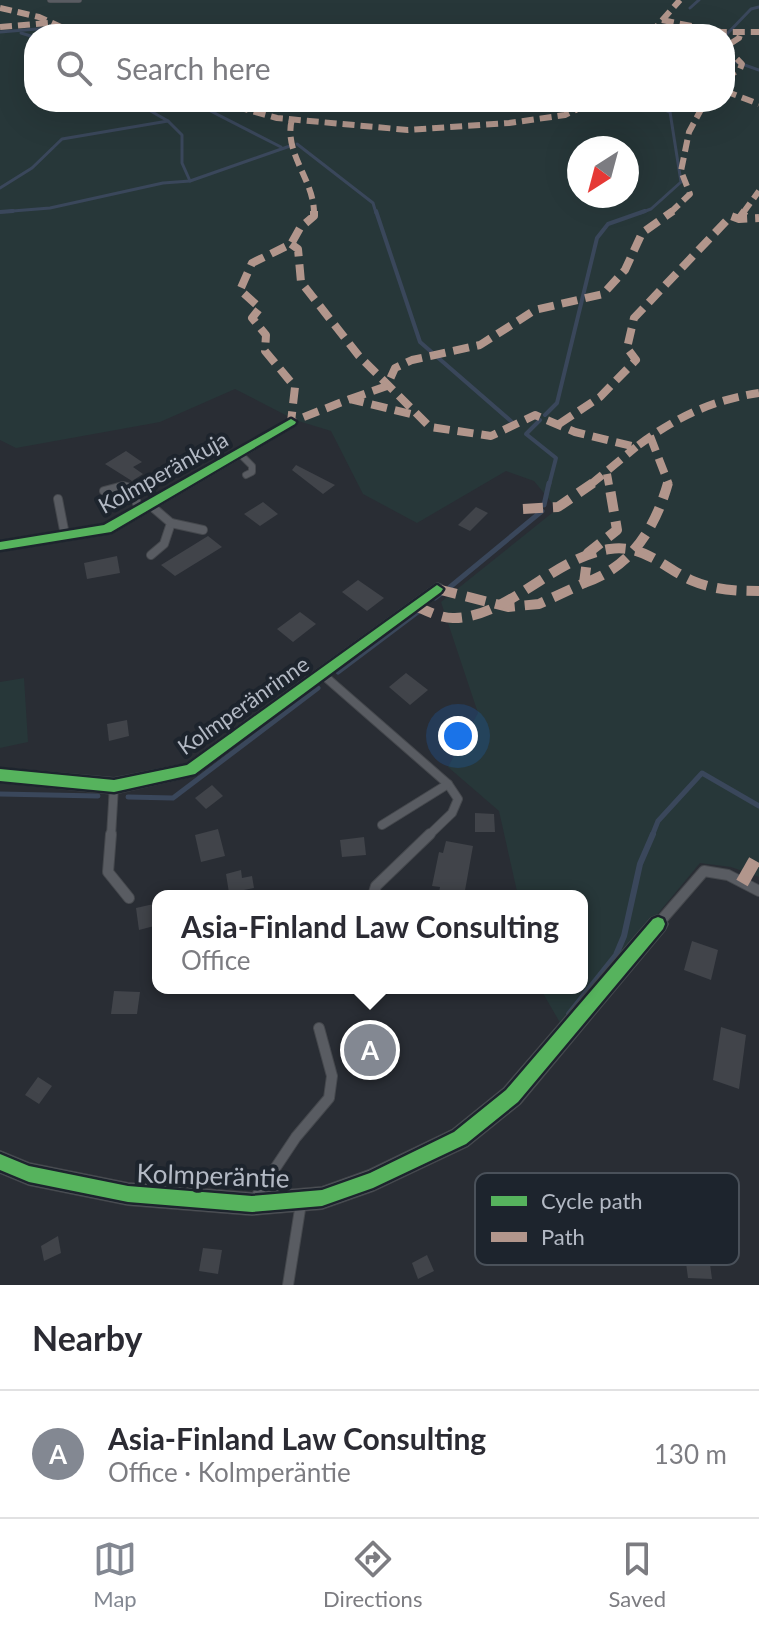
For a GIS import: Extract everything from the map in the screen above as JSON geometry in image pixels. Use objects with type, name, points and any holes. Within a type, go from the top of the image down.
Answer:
[{"type":"street","name":"Kolmperänkuja","points":[[0,546],[107,529],[291,422]]},
{"type":"street","name":"Kolmperänrinne","points":[[0,775],[114,786],[190,770],[437,589]]},
{"type":"street","name":"Kolmperäntie","points":[[0,1162],[29,1174],[128,1194],[252,1204],[322,1198],[373,1180],[460,1138],[512,1096],[658,924]]},
{"type":"lane","points":[[50,0],[79,0]]},
{"type":"lane","points":[[240,454],[252,466],[252,472],[246,475]]},
{"type":"lane","points":[[104,491],[123,486],[131,488],[145,508],[171,523],[203,530]]},
{"type":"lane","points":[[58,499],[65,535]]},
{"type":"lane","points":[[151,555],[164,544],[171,523]]},
{"type":"lane","points":[[322,674],[448,784],[458,799],[452,813],[375,890]]},
{"type":"lane","points":[[382,825],[448,784]]},
{"type":"lane","points":[[114,786],[108,872],[129,898]]},
{"type":"lane","points":[[658,924],[704,871],[728,875],[759,891]]},
{"type":"lane","points":[[252,1204],[296,1137],[329,1098],[332,1076],[319,1028]]},
{"type":"lane","points":[[288,1285],[301,1200]]},
{"type":"shaded area","points":[[0,0],[759,0],[759,877],[731,867],[700,863],[563,1028],[543,994],[588,994],[588,890],[517,890],[499,811],[448,767],[478,713],[441,602],[557,509],[534,481],[506,471],[417,523],[363,494],[331,431],[295,420],[235,389],[160,422],[16,448],[0,440]]},
{"type":"shaded area","points":[[24,678],[28,742],[0,748],[0,682]]},
{"type":"building","points":[[126,451],[142,462],[133,467],[143,474],[132,481],[105,464]]},
{"type":"building","points":[[296,465],[335,485],[323,494],[292,470]]},
{"type":"building","points":[[263,502],[278,514],[260,526],[244,514]]},
{"type":"building","points":[[476,507],[488,513],[470,531],[458,525]]},
{"type":"building","points":[[208,536],[222,547],[175,576],[161,565]]},
{"type":"building","points":[[117,556],[120,573],[87,579],[84,563]]},
{"type":"building","points":[[358,580],[384,598],[367,611],[342,592]]},
{"type":"building","points":[[300,612],[316,624],[293,642],[277,629]]},
{"type":"building","points":[[406,673],[428,690],[410,705],[389,687]]},
{"type":"building","points":[[127,720],[129,736],[109,741],[107,724]]},
{"type":"building","points":[[212,785],[223,796],[206,809],[195,798]]},
{"type":"building","points":[[475,813],[494,814],[495,832],[475,832]]},
{"type":"building","points":[[218,829],[225,856],[201,862],[195,835]]},
{"type":"building","points":[[364,837],[366,855],[342,857],[340,840]]},
{"type":"building","points":[[446,841],[473,846],[465,890],[439,890],[440,887],[432,886],[439,852],[443,853]]},
{"type":"building","points":[[241,870],[242,878],[252,876],[254,888],[229,890],[226,874]]},
{"type":"building","points":[[152,904],[152,927],[139,930],[136,908]]},
{"type":"building","points":[[692,941],[718,950],[711,980],[684,970]]},
{"type":"building","points":[[114,991],[140,992],[137,1014],[111,1014]]},
{"type":"building","points":[[381,1023],[394,1063],[362,1073],[350,1033]]},
{"type":"building","points":[[721,1027],[746,1035],[739,1089],[713,1080]]},
{"type":"building","points":[[38,1077],[52,1086],[39,1104],[25,1095]]},
{"type":"building","points":[[58,1236],[61,1253],[44,1261],[41,1246]]},
{"type":"building","points":[[203,1248],[222,1250],[218,1274],[199,1271]]},
{"type":"building","points":[[427,1255],[434,1271],[418,1279],[412,1263]]},
{"type":"building","points":[[686,1265],[710,1265],[712,1279],[688,1278]]},
{"type":"waterway","points":[[690,8],[699,0]]},
{"type":"waterway","points":[[735,26],[751,9],[759,7]]},
{"type":"waterway","points":[[0,32],[24,30]]},
{"type":"waterway","points":[[735,62],[759,70]]},
{"type":"waterway","points":[[152,112],[168,121]]},
{"type":"waterway","points":[[213,112],[281,147]]},
{"type":"waterway","points":[[640,213],[651,209],[681,182],[670,112]]},
{"type":"waterway","points":[[0,188],[32,168],[62,139],[168,121]]},
{"type":"waterway","points":[[168,121],[182,135],[182,163],[190,181]]},
{"type":"waterway","points":[[297,144],[373,203],[376,213]]},
{"type":"waterway","points":[[190,181],[290,146]]},
{"type":"waterway","points":[[13,211],[0,212],[50,208],[163,183],[190,181]]},
{"type":"waterway","points":[[376,211],[420,342],[512,422]]},
{"type":"waterway","points":[[545,415],[557,403],[597,238],[608,224],[645,211]]},
{"type":"waterway","points":[[540,420],[526,434],[556,458],[549,485]]},
{"type":"waterway","points":[[544,505],[549,483]]},
{"type":"waterway","points":[[450,587],[542,511]]},
{"type":"waterway","points":[[435,598],[443,592]]},
{"type":"waterway","points":[[338,672],[423,608]]},
{"type":"waterway","points":[[128,797],[173,798],[318,688]]},
{"type":"waterway","points":[[652,836],[658,821],[702,773],[759,806]]},
{"type":"waterway","points":[[0,794],[98,796]]},
{"type":"waterway","points":[[588,990],[616,955],[624,936],[640,864],[653,834]]},
{"type":"waterway","points":[[569,1014],[585,994]]},
{"type":"marked path","points":[[659,24],[680,0]]},
{"type":"marked path","points":[[0,8],[39,17],[54,24]]},
{"type":"marked path","points":[[662,20],[682,24]]},
{"type":"marked path","points":[[36,24],[48,23]]},
{"type":"marked path","points":[[0,27],[24,25]]},
{"type":"marked path","points":[[735,32],[759,32]]},
{"type":"marked path","points":[[735,41],[741,32]]},
{"type":"marked path","points":[[735,57],[742,64],[735,72]]},
{"type":"marked path","points":[[735,95],[759,104]]},
{"type":"marked path","points":[[255,112],[277,118],[408,130],[509,123],[571,112]]},
{"type":"marked path","points":[[350,399],[387,386],[395,368],[412,360],[480,345],[535,310],[603,294],[625,270],[642,233],[684,203],[690,194],[681,171],[689,132],[701,112]]},
{"type":"marked path","points":[[292,119],[290,142],[311,192],[314,216],[300,228],[291,244],[252,263],[240,290],[260,308],[252,318],[266,335],[265,351],[295,387],[291,422],[350,399],[415,415]]},
{"type":"marked path","points":[[739,219],[759,191]]},
{"type":"marked path","points":[[559,424],[600,397],[636,360],[627,348],[634,318],[731,216],[739,219],[759,218]]},
{"type":"marked path","points":[[291,244],[298,249],[301,282],[359,356],[430,427],[491,436],[535,415],[575,432],[636,447],[693,410],[722,400],[759,393]]},
{"type":"marked path","points":[[584,583],[603,577],[629,558],[646,533],[669,485],[650,436]]},
{"type":"marked path","points":[[523,509],[558,507],[607,474],[636,447]]},
{"type":"marked path","points":[[437,589],[508,607],[539,604],[584,583],[588,553],[617,530],[607,474]]},
{"type":"marked path","points":[[414,606],[450,618],[472,615],[510,598],[569,563],[590,554],[624,548],[646,553],[701,584],[759,591]]},
{"type":"marked path","points":[[742,883],[759,853]]},
{"type":"cycle path","points":[[0,546],[107,529],[291,422]]},
{"type":"cycle path","points":[[0,775],[114,786],[190,770],[437,589]]},
{"type":"cycle path","points":[[0,1162],[29,1174],[128,1194],[252,1204],[322,1198],[373,1180],[460,1138],[512,1096],[658,924]]},
{"type":"place","name":"Asia-Finland Law Consulting","points":[[370,1050]]}]
